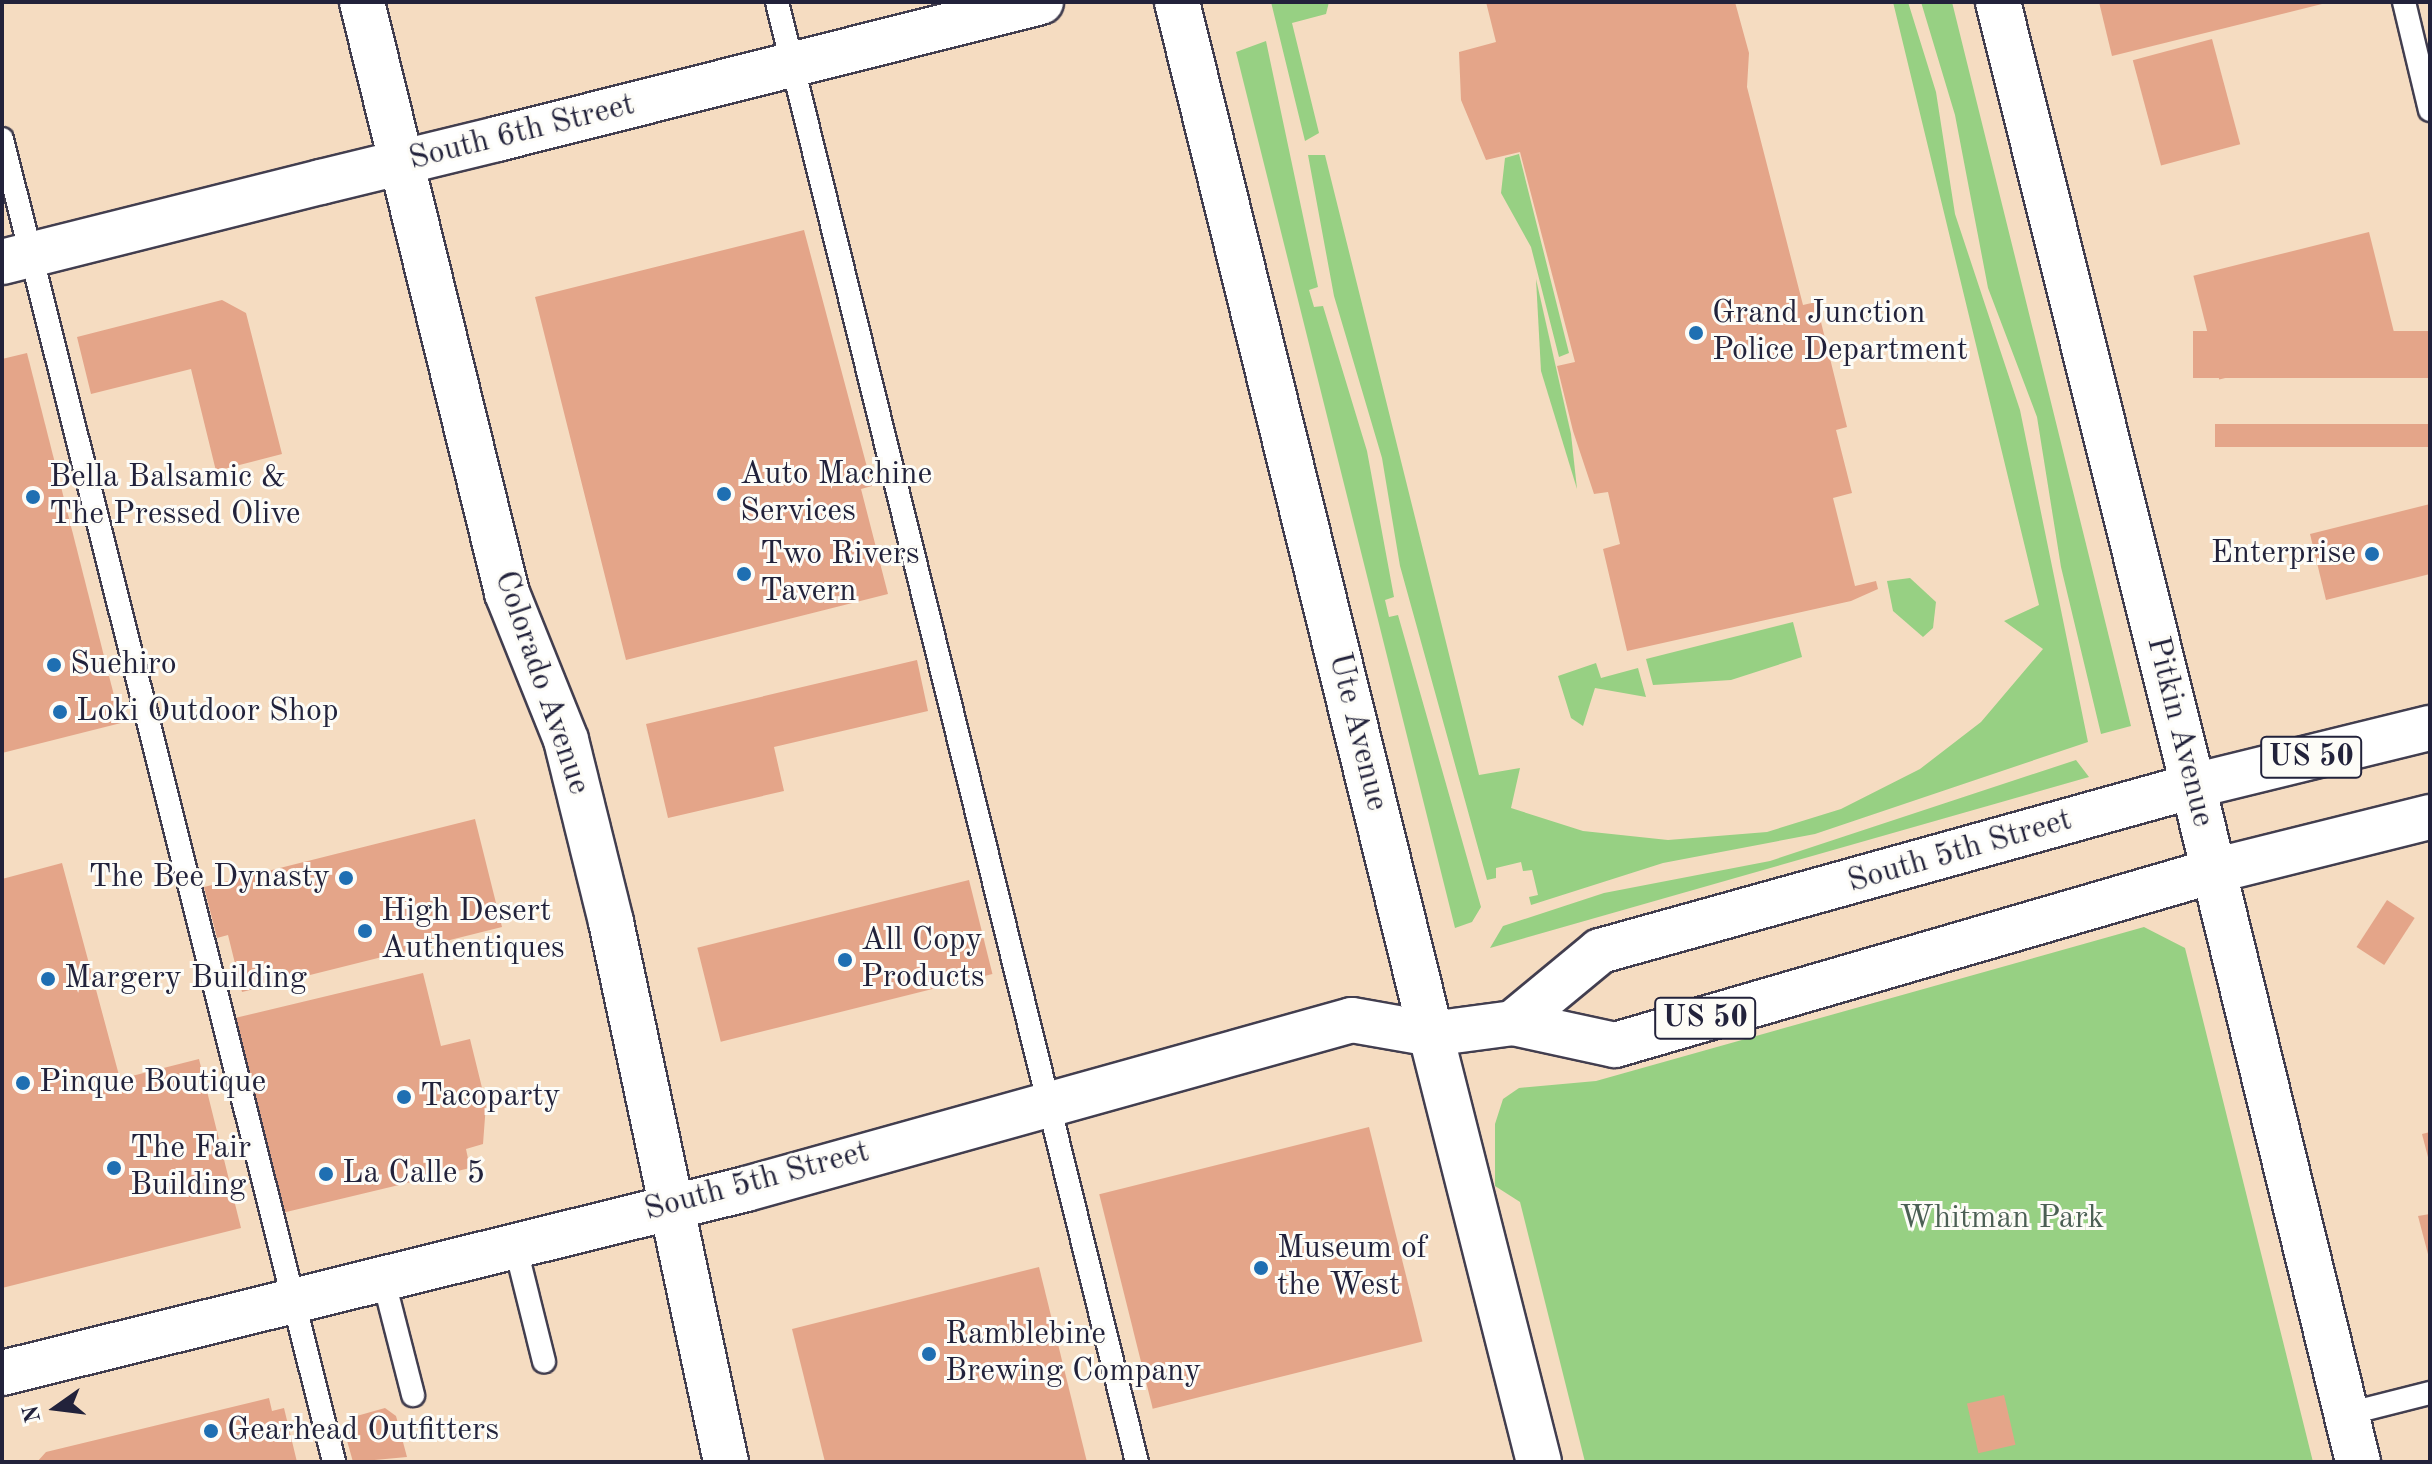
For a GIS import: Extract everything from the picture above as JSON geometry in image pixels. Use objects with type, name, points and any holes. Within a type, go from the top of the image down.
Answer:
[{"type":"main road","name":"Colorado Avenue","points":[[362,2],[507,593],[566,740],[726,1462]]},
{"type":"main road","name":"South 6th Street","points":[[16,258],[1041,2]]},
{"type":"main road","name":"Ute Avenue","points":[[1177,2],[1539,1462]]},
{"type":"main road","name":"Pitkin Avenue","points":[[1998,2],[2358,1462]]},
{"type":"main road","name":"South 5th Street","points":[[1513,1023],[1600,951],[2193,786],[2430,728]]},
{"type":"main road","name":"South 5th Street","points":[[2,1373],[669,1206],[1352,1020],[1431,1034],[1513,1023],[1615,1045],[2213,871],[2430,817]]},
{"type":"lane","points":[[777,2],[1137,1462]]},
{"type":"lane","points":[[2404,2],[2430,110]]},
{"type":"lane","points":[[2,139],[16,258],[334,1462]]},
{"type":"lane","points":[[515,1245],[544,1361]]},
{"type":"lane","points":[[383,1278],[413,1395]]},
{"type":"lane","points":[[2347,1414],[2430,1393]]},
{"type":"green space","points":[[1271,2],[1329,2],[1326,14],[1292,23],[1319,133],[1305,141]]},
{"type":"green space","points":[[1893,2],[1908,2],[1936,92],[1955,214],[2020,410],[2088,742],[1815,834],[1663,863],[1531,905],[1529,897],[1538,895],[1532,870],[1523,871],[1521,862],[1496,868],[1496,878],[1487,880],[1400,566],[1382,458],[1334,296],[1308,155],[1325,155],[1479,775],[1520,768],[1511,808],[1583,831],[1668,840],[1767,832],[1841,809],[1920,769],[1981,722],[2043,649],[2004,621],[2039,605]]},
{"type":"green space","points":[[1921,2],[1952,2],[2131,726],[2101,734],[2061,567],[2037,417],[1988,288],[1955,115]]},
{"type":"green space","points":[[1266,41],[1318,287],[1309,290],[1314,307],[1323,306],[1367,451],[1394,597],[1385,600],[1389,617],[1398,615],[1481,907],[1472,922],[1455,928],[1236,52]]},
{"type":"green space","points":[[1519,154],[1569,353],[1559,357],[1531,247],[1501,193],[1505,158]]},
{"type":"green space","points":[[1536,279],[1571,434],[1577,489],[1541,371]]},
{"type":"green space","points":[[1910,578],[1936,602],[1933,628],[1923,637],[1893,611],[1887,581]]},
{"type":"green space","points":[[1793,622],[1802,657],[1731,680],[1653,685],[1646,659]]},
{"type":"green space","points":[[1596,663],[1601,678],[1638,668],[1646,697],[1595,688],[1583,726],[1571,718],[1558,676]]},
{"type":"green space","points":[[2076,760],[2089,777],[1490,948],[1503,926],[1604,893],[1770,861]]},
{"type":"green space","name":"Whitman Park","points":[[2144,927],[2185,948],[2313,1462],[1585,1462],[1520,1202],[1495,1186],[1495,1124],[1503,1099],[1519,1088],[1596,1081]]},
{"type":"building","name":"Grand Junction Police Department","points":[[1486,2],[1735,2],[1749,53],[1747,87],[1803,305],[1816,302],[1847,427],[1836,430],[1852,493],[1833,498],[1855,586],[1876,581],[1878,589],[1851,601],[1627,651],[1603,549],[1620,544],[1608,492],[1594,494],[1573,431],[1557,366],[1575,362],[1520,152],[1486,160],[1461,100],[1459,52],[1496,42]]},
{"type":"building","points":[[2099,2],[2326,2],[2326,3],[2112,56]]},
{"type":"building","points":[[2212,39],[2240,144],[2161,166],[2133,60]]},
{"type":"building","points":[[804,230],[872,486],[861,489],[888,594],[626,660],[535,297]]},
{"type":"building","points":[[2369,232],[2395,336],[2219,380],[2193,276]]},
{"type":"building","points":[[222,300],[246,313],[282,454],[216,471],[191,369],[91,394],[77,337]]},
{"type":"building","points":[[2193,331],[2430,331],[2430,378],[2193,378]]},
{"type":"building","points":[[27,353],[121,723],[2,753],[2,359]]},
{"type":"building","points":[[2215,424],[2430,424],[2430,447],[2215,447]]},
{"type":"building","name":"Enterprise","points":[[2430,504],[2430,574],[2326,600],[2310,534]]},
{"type":"building","points":[[917,660],[928,711],[774,747],[784,791],[668,818],[646,724]]},
{"type":"building","points":[[475,819],[502,927],[242,992],[228,935],[217,938],[204,887]]},
{"type":"building","name":"The Fair Building","points":[[62,863],[120,1079],[199,1059],[241,1228],[2,1288],[2,879]]},
{"type":"building","name":"All Copy Products","points":[[969,880],[992,974],[721,1042],[697,948]]},
{"type":"building","points":[[2387,900],[2415,918],[2384,965],[2357,947]]},
{"type":"building","points":[[423,973],[441,1046],[470,1039],[486,1104],[483,1144],[466,1149],[470,1168],[282,1213],[235,1018]]},
{"type":"building","name":"Museum of the West","points":[[1369,1127],[1422,1341],[1153,1409],[1099,1194]]},
{"type":"building","points":[[2430,1132],[2430,1160],[2429,1161],[2422,1134]]},
{"type":"building","points":[[2430,1214],[2430,1258],[2429,1258],[2418,1216]]},
{"type":"building","name":"Ramblebine Brewing Company","points":[[1039,1267],[1087,1462],[825,1462],[792,1329]]},
{"type":"building","points":[[2004,1395],[2015,1445],[1978,1453],[1967,1404]]},
{"type":"building","name":"Gearhead Outfitters","points":[[269,1398],[272,1411],[284,1408],[297,1462],[37,1462],[46,1452]]},
{"type":"building","points":[[385,1408],[396,1416],[407,1457],[353,1462],[344,1430],[353,1417]]},
{"type":"place","name":"Grand Junction Police Department","points":[[1696,333]]},
{"type":"place","name":"Auto Machine Services","points":[[724,494]]},
{"type":"place","name":"Bella Balsamic & The Pressed Olive","points":[[33,497]]},
{"type":"place","name":"Enterprise","points":[[2372,554]]},
{"type":"place","name":"Two Rivers Tavern","points":[[744,574]]},
{"type":"place","name":"Suehiro","points":[[54,665]]},
{"type":"place","name":"Loki Outdoor Shop","points":[[60,712]]},
{"type":"place","name":"The Bee Dynasty","points":[[346,878]]},
{"type":"place","name":"High Desert Authentiques","points":[[365,931]]},
{"type":"place","name":"All Copy Products","points":[[845,960]]},
{"type":"place","name":"Margery Building","points":[[48,979]]},
{"type":"place","name":"Pinque Boutique","points":[[23,1083]]},
{"type":"place","name":"Tacoparty","points":[[404,1097]]},
{"type":"place","name":"The Fair Building","points":[[114,1168]]},
{"type":"place","name":"La Calle 5","points":[[326,1174]]},
{"type":"place","name":"Museum of the West","points":[[1261,1268]]},
{"type":"place","name":"Ramblebine Brewing Company","points":[[929,1354]]},
{"type":"place","name":"Gearhead Outfitters","points":[[211,1431]]}]
